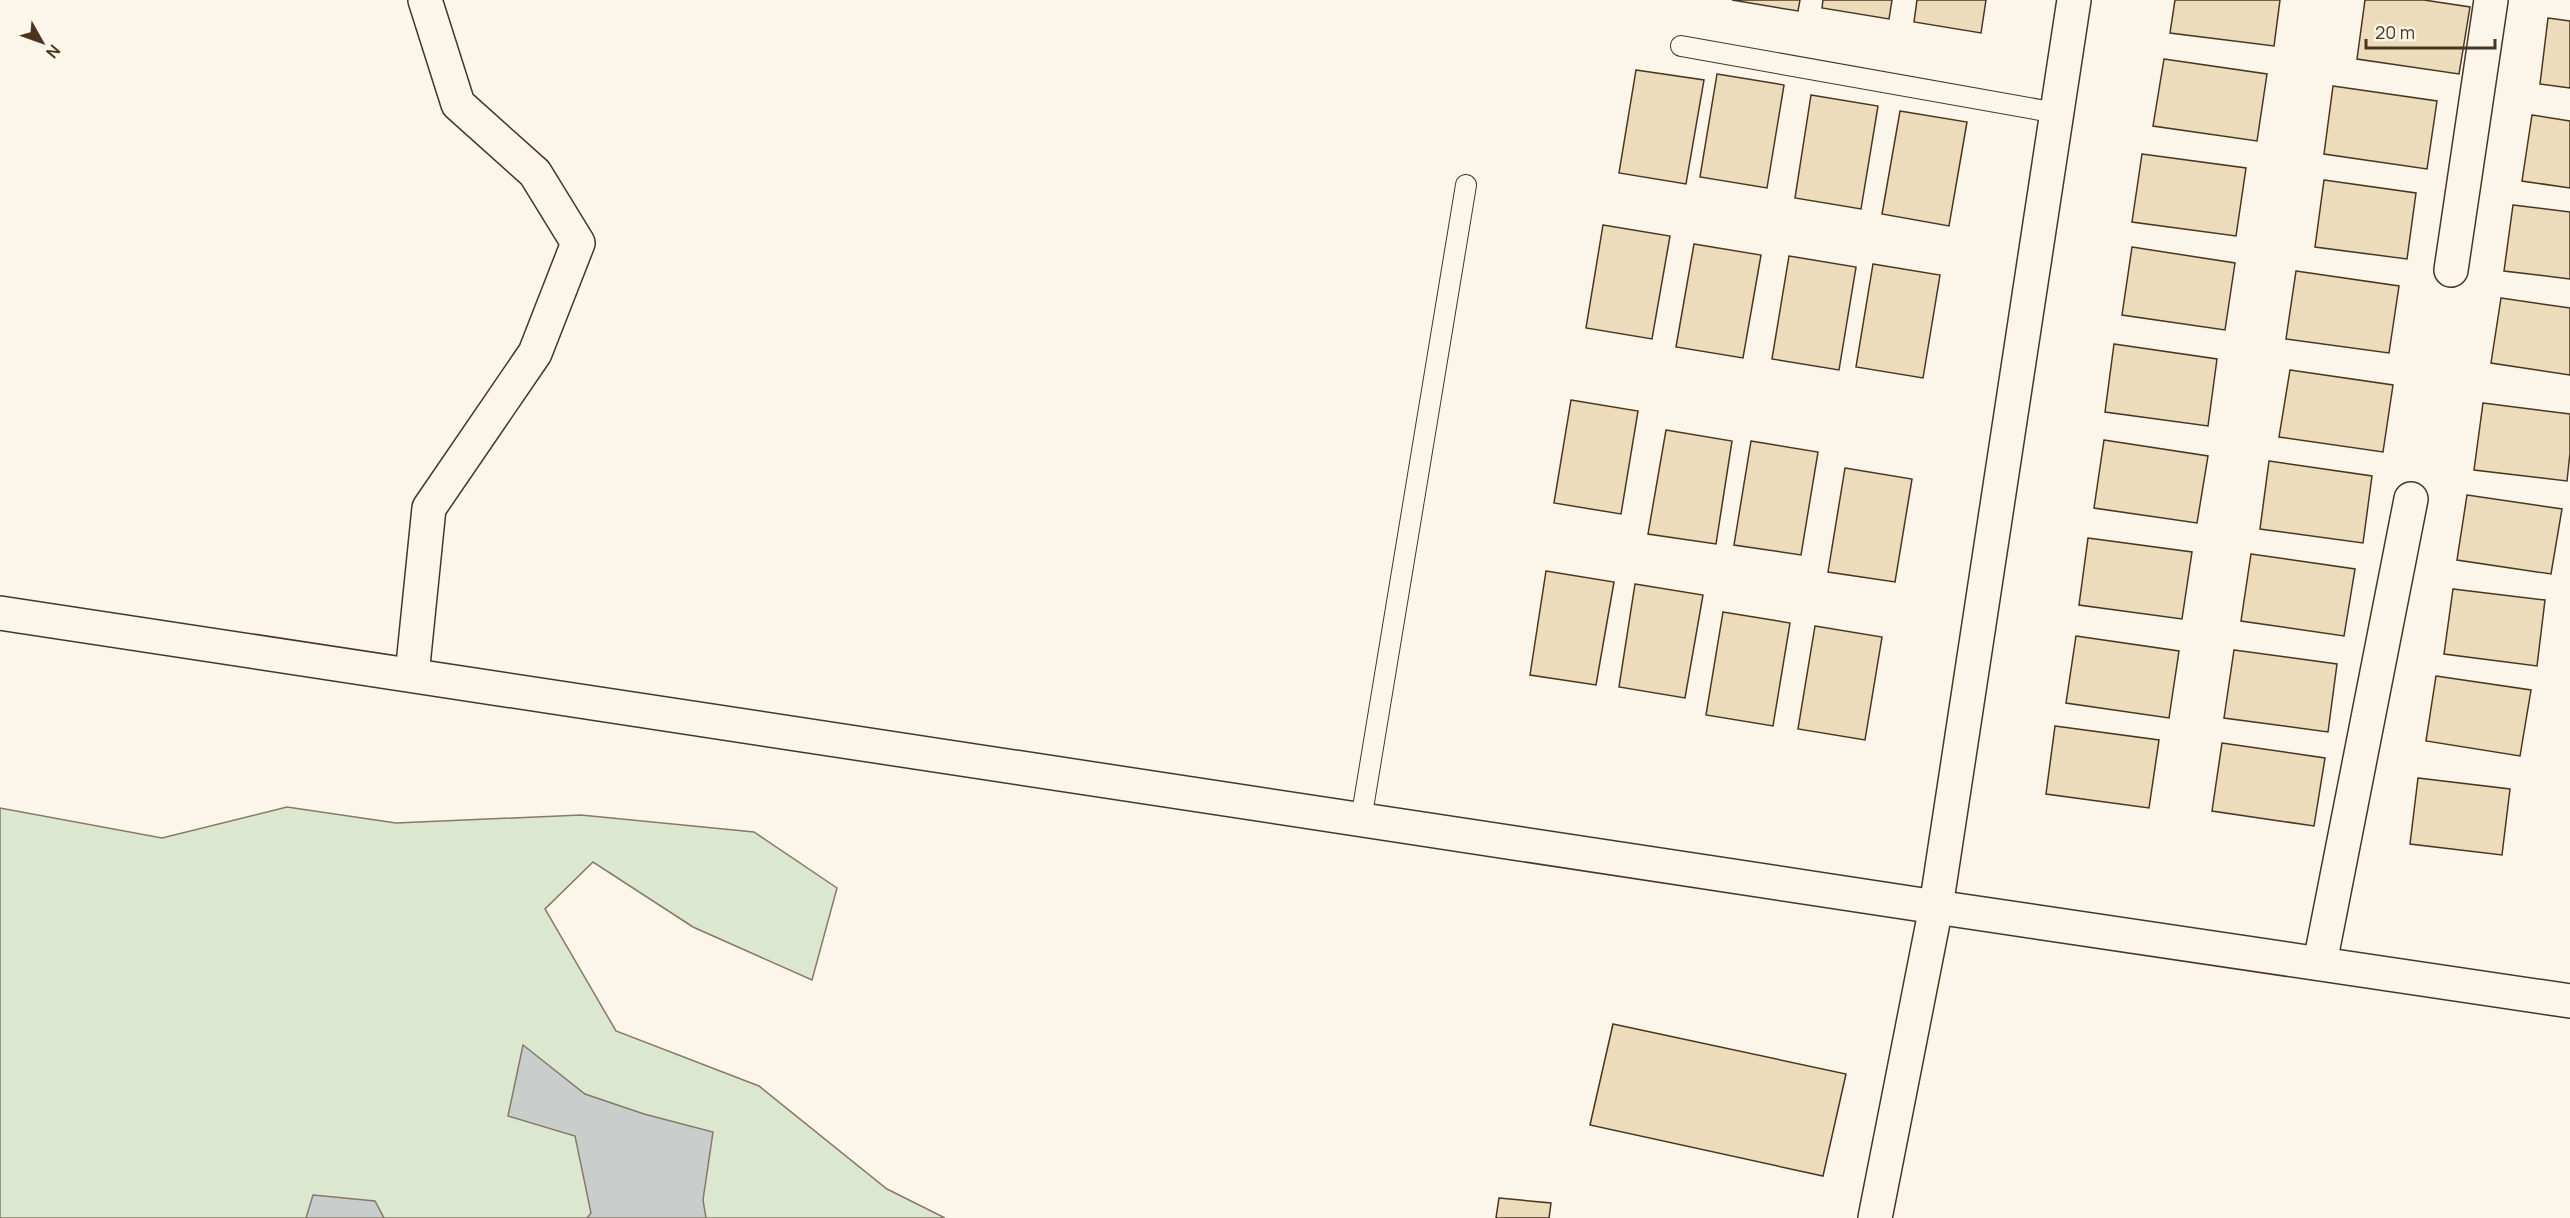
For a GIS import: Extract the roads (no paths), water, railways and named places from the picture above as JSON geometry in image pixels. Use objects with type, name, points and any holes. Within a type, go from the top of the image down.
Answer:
[{"type":"street","points":[[412,675],[429,508],[534,353],[578,243],[535,173],[458,104],[425,0]]},
{"type":"street","points":[[1875,1218],[1936,907],[2074,0]]},
{"type":"street","points":[[2451,270],[2491,0]]},
{"type":"street","points":[[2320,963],[2411,499]]},
{"type":"street","points":[[0,613],[2570,1001]]},
{"type":"lane","points":[[1681,46],[2057,113]]},
{"type":"lane","points":[[1361,820],[1466,185]]}]
